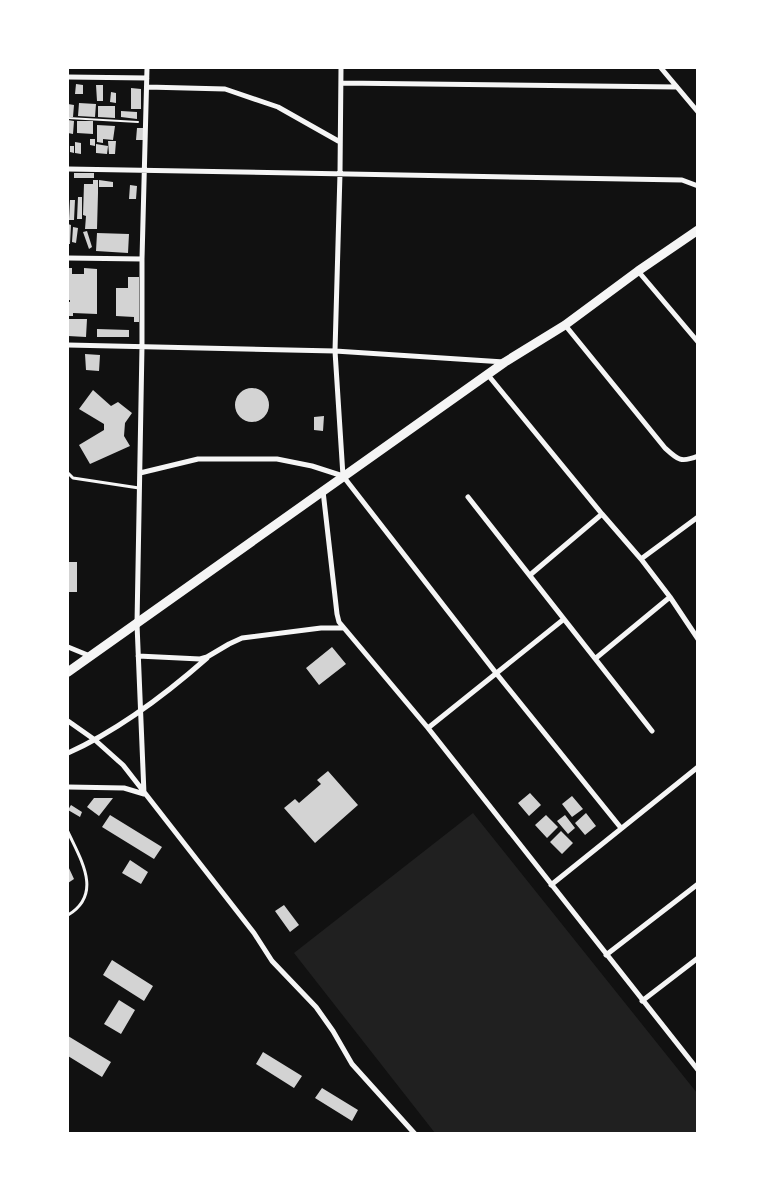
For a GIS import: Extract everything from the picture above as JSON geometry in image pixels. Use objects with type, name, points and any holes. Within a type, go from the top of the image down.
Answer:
[{"type":"street","points":[[144,794],[137,624],[142,259],[147,68]]},
{"type":"street","points":[[341,68],[336,351],[343,476]]},
{"type":"street","points":[[661,68],[698,112]]},
{"type":"street","points":[[68,77],[147,78]]},
{"type":"street","points":[[341,83],[677,87]]},
{"type":"street","points":[[146,87],[225,89],[278,107],[340,142]]},
{"type":"street","points":[[68,169],[682,180],[698,186]]},
{"type":"street","points":[[68,672],[505,362],[565,325],[638,271],[698,230]]},
{"type":"street","points":[[68,258],[142,259]]},
{"type":"street","points":[[638,271],[698,342]]},
{"type":"street","points":[[565,325],[665,448],[679,459],[686,460],[698,456]]},
{"type":"street","points":[[68,345],[336,351],[505,362]]},
{"type":"street","points":[[488,375],[641,559],[670,597],[698,639]]},
{"type":"street","points":[[140,473],[198,459],[277,459],[312,466],[343,476],[496,673],[621,828]]},
{"type":"street","points":[[323,491],[337,614],[343,628],[428,728],[642,1001],[697,1067]]},
{"type":"street","points":[[468,497],[652,731]]},
{"type":"street","points":[[530,575],[602,514]]},
{"type":"street","points":[[641,559],[698,518]]},
{"type":"street","points":[[596,658],[670,597]]},
{"type":"street","points":[[428,728],[564,619]]},
{"type":"street","points":[[68,753],[95,740],[174,686],[208,657],[242,638],[321,628],[343,628]]},
{"type":"street","points":[[68,647],[90,656]]},
{"type":"street","points":[[138,656],[182,659],[208,657]]},
{"type":"street","points":[[68,721],[95,740],[123,764],[144,794],[153,802],[248,926],[272,961],[316,1006],[352,1064],[414,1134]]},
{"type":"street","points":[[551,885],[698,767]]},
{"type":"street","points":[[68,788],[124,788],[144,794]]},
{"type":"street","points":[[606,955],[698,884]]},
{"type":"street","points":[[642,1001],[698,958]]},
{"type":"lane","points":[[68,473],[73,478],[139,488]]},
{"type":"lane","points":[[68,832],[85,870],[87,883],[85,898],[76,910],[68,915]]},
{"type":"path","points":[[68,118],[146,122]]},
{"type":"shaded area","points":[[473,813],[697,1093],[697,1133],[435,1133],[294,953]]},
{"type":"building","points":[[76,84],[83,85],[83,94],[75,94]]},
{"type":"building","points":[[96,85],[103,85],[103,101],[97,101]]},
{"type":"building","points":[[131,88],[141,89],[141,109],[131,109]]},
{"type":"building","points":[[111,92],[116,93],[116,103],[110,102]]},
{"type":"building","points":[[79,103],[96,104],[95,117],[78,116]]},
{"type":"building","points":[[68,104],[74,105],[73,117],[68,117]]},
{"type":"building","points":[[98,106],[115,106],[115,118],[98,117]]},
{"type":"building","points":[[121,111],[137,112],[137,119],[121,117]]},
{"type":"building","points":[[68,120],[74,121],[73,134],[68,133]]},
{"type":"building","points":[[77,121],[93,121],[93,134],[77,133]]},
{"type":"building","points":[[97,125],[115,126],[113,140],[103,139],[103,143],[97,142]]},
{"type":"building","points":[[137,128],[143,128],[143,140],[136,140]]},
{"type":"building","points":[[90,139],[95,139],[95,146],[90,145]]},
{"type":"building","points":[[108,141],[116,141],[115,154],[109,154]]},
{"type":"building","points":[[75,142],[81,143],[81,154],[75,153]]},
{"type":"building","points":[[96,144],[108,146],[107,154],[96,153]]},
{"type":"building","points":[[70,146],[74,146],[74,153],[70,152]]},
{"type":"building","points":[[74,173],[94,173],[94,178],[74,178]]},
{"type":"building","points":[[93,180],[98,180],[97,229],[85,229],[86,216],[83,215],[84,184],[93,184]]},
{"type":"building","points":[[99,180],[113,182],[113,187],[99,187]]},
{"type":"building","points":[[130,185],[137,186],[136,199],[129,199]]},
{"type":"building","points":[[78,197],[82,197],[82,219],[77,219]]},
{"type":"building","points":[[70,200],[75,200],[74,220],[69,220]]},
{"type":"building","points":[[68,224],[71,225],[70,244],[68,244]]},
{"type":"building","points":[[73,227],[78,228],[76,243],[72,242]]},
{"type":"building","points":[[87,231],[92,247],[89,249],[83,232]]},
{"type":"building","points":[[97,233],[129,234],[128,253],[96,251]]},
{"type":"building","points":[[68,268],[72,268],[72,274],[84,274],[84,268],[97,269],[97,314],[73,313],[73,316],[68,316],[68,302],[70,300],[68,300]]},
{"type":"building","points":[[128,277],[139,277],[139,322],[134,322],[134,317],[116,316],[116,288],[128,288]]},
{"type":"building","points":[[68,319],[87,319],[86,337],[68,336]]},
{"type":"building","points":[[97,329],[129,330],[129,337],[97,337]]},
{"type":"building","points":[[85,354],[100,355],[99,371],[86,370]]},
{"type":"building","points":[[252,388],[259,389],[264,393],[268,398],[268,412],[264,417],[259,421],[252,422],[245,421],[240,417],[236,412],[235,405],[236,398],[240,393],[245,389]]},
{"type":"building","points":[[93,390],[111,406],[118,402],[132,413],[125,423],[124,436],[130,446],[90,464],[79,445],[104,430],[104,424],[79,409]]},
{"type":"building","points":[[324,416],[323,431],[314,430],[314,417]]},
{"type":"building","points":[[68,562],[77,562],[77,592],[68,592]]},
{"type":"building","points":[[332,647],[346,664],[319,685],[306,668]]},
{"type":"building","points":[[328,771],[358,805],[315,843],[284,808],[295,799],[299,803],[321,784],[317,780]]},
{"type":"building","points":[[530,793],[541,805],[529,816],[518,803]]},
{"type":"building","points":[[572,796],[583,809],[572,817],[562,804]]},
{"type":"building","points":[[94,798],[113,798],[99,816],[87,807]]},
{"type":"building","points":[[71,805],[82,812],[80,817],[68,810]]},
{"type":"building","points":[[586,813],[596,826],[585,835],[575,823]]},
{"type":"building","points":[[110,815],[162,847],[154,859],[102,827]]},
{"type":"building","points":[[546,815],[558,827],[547,838],[535,825]]},
{"type":"building","points":[[565,815],[575,828],[568,834],[557,821]]},
{"type":"building","points":[[561,831],[573,843],[562,854],[550,842]]},
{"type":"building","points":[[130,860],[148,872],[141,884],[122,873]]},
{"type":"building","points":[[68,866],[74,879],[68,883]]},
{"type":"building","points":[[284,905],[299,925],[290,932],[275,911]]},
{"type":"building","points":[[112,960],[153,986],[144,1001],[103,975]]},
{"type":"building","points":[[119,1000],[135,1010],[121,1034],[104,1024]]},
{"type":"building","points":[[68,1036],[111,1062],[102,1077],[68,1056]]},
{"type":"building","points":[[263,1052],[302,1076],[294,1088],[256,1064]]},
{"type":"building","points":[[322,1088],[358,1110],[352,1121],[315,1098]]}]
